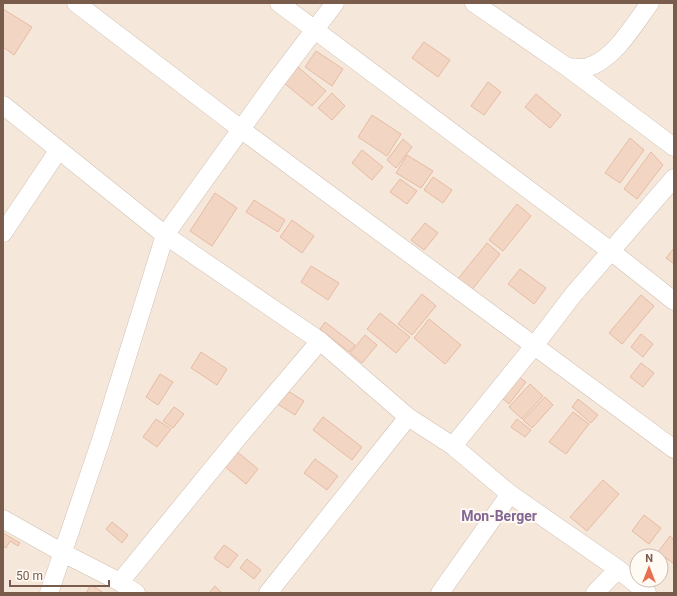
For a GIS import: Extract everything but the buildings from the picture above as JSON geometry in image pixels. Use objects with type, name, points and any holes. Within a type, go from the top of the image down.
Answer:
[{"type":"street","points":[[76,3],[242,130],[674,449]]},
{"type":"street","points":[[279,3],[612,252],[674,301]]},
{"type":"street","points":[[49,593],[165,235],[335,3]]},
{"type":"street","points":[[567,67],[588,67],[602,61],[620,43],[650,3]]},
{"type":"street","points":[[481,5],[674,147]]},
{"type":"street","points":[[3,105],[58,151],[165,235],[320,342],[408,417],[453,446],[510,494],[618,569],[647,593]]},
{"type":"street","points":[[3,233],[58,151]]},
{"type":"street","points":[[453,446],[573,295],[612,252],[674,178]]},
{"type":"street","points":[[120,582],[240,435],[320,342]]},
{"type":"street","points":[[268,593],[408,417]]},
{"type":"street","points":[[440,593],[510,494]]},
{"type":"street","points":[[3,519],[63,553],[120,582],[136,593]]},
{"type":"street","points":[[595,593],[618,569]]},
{"type":"shaded area","points":[[3,3],[674,3],[674,593],[3,593]]},
{"type":"district","name":"Mon-Berger","points":[[499,516]]}]
